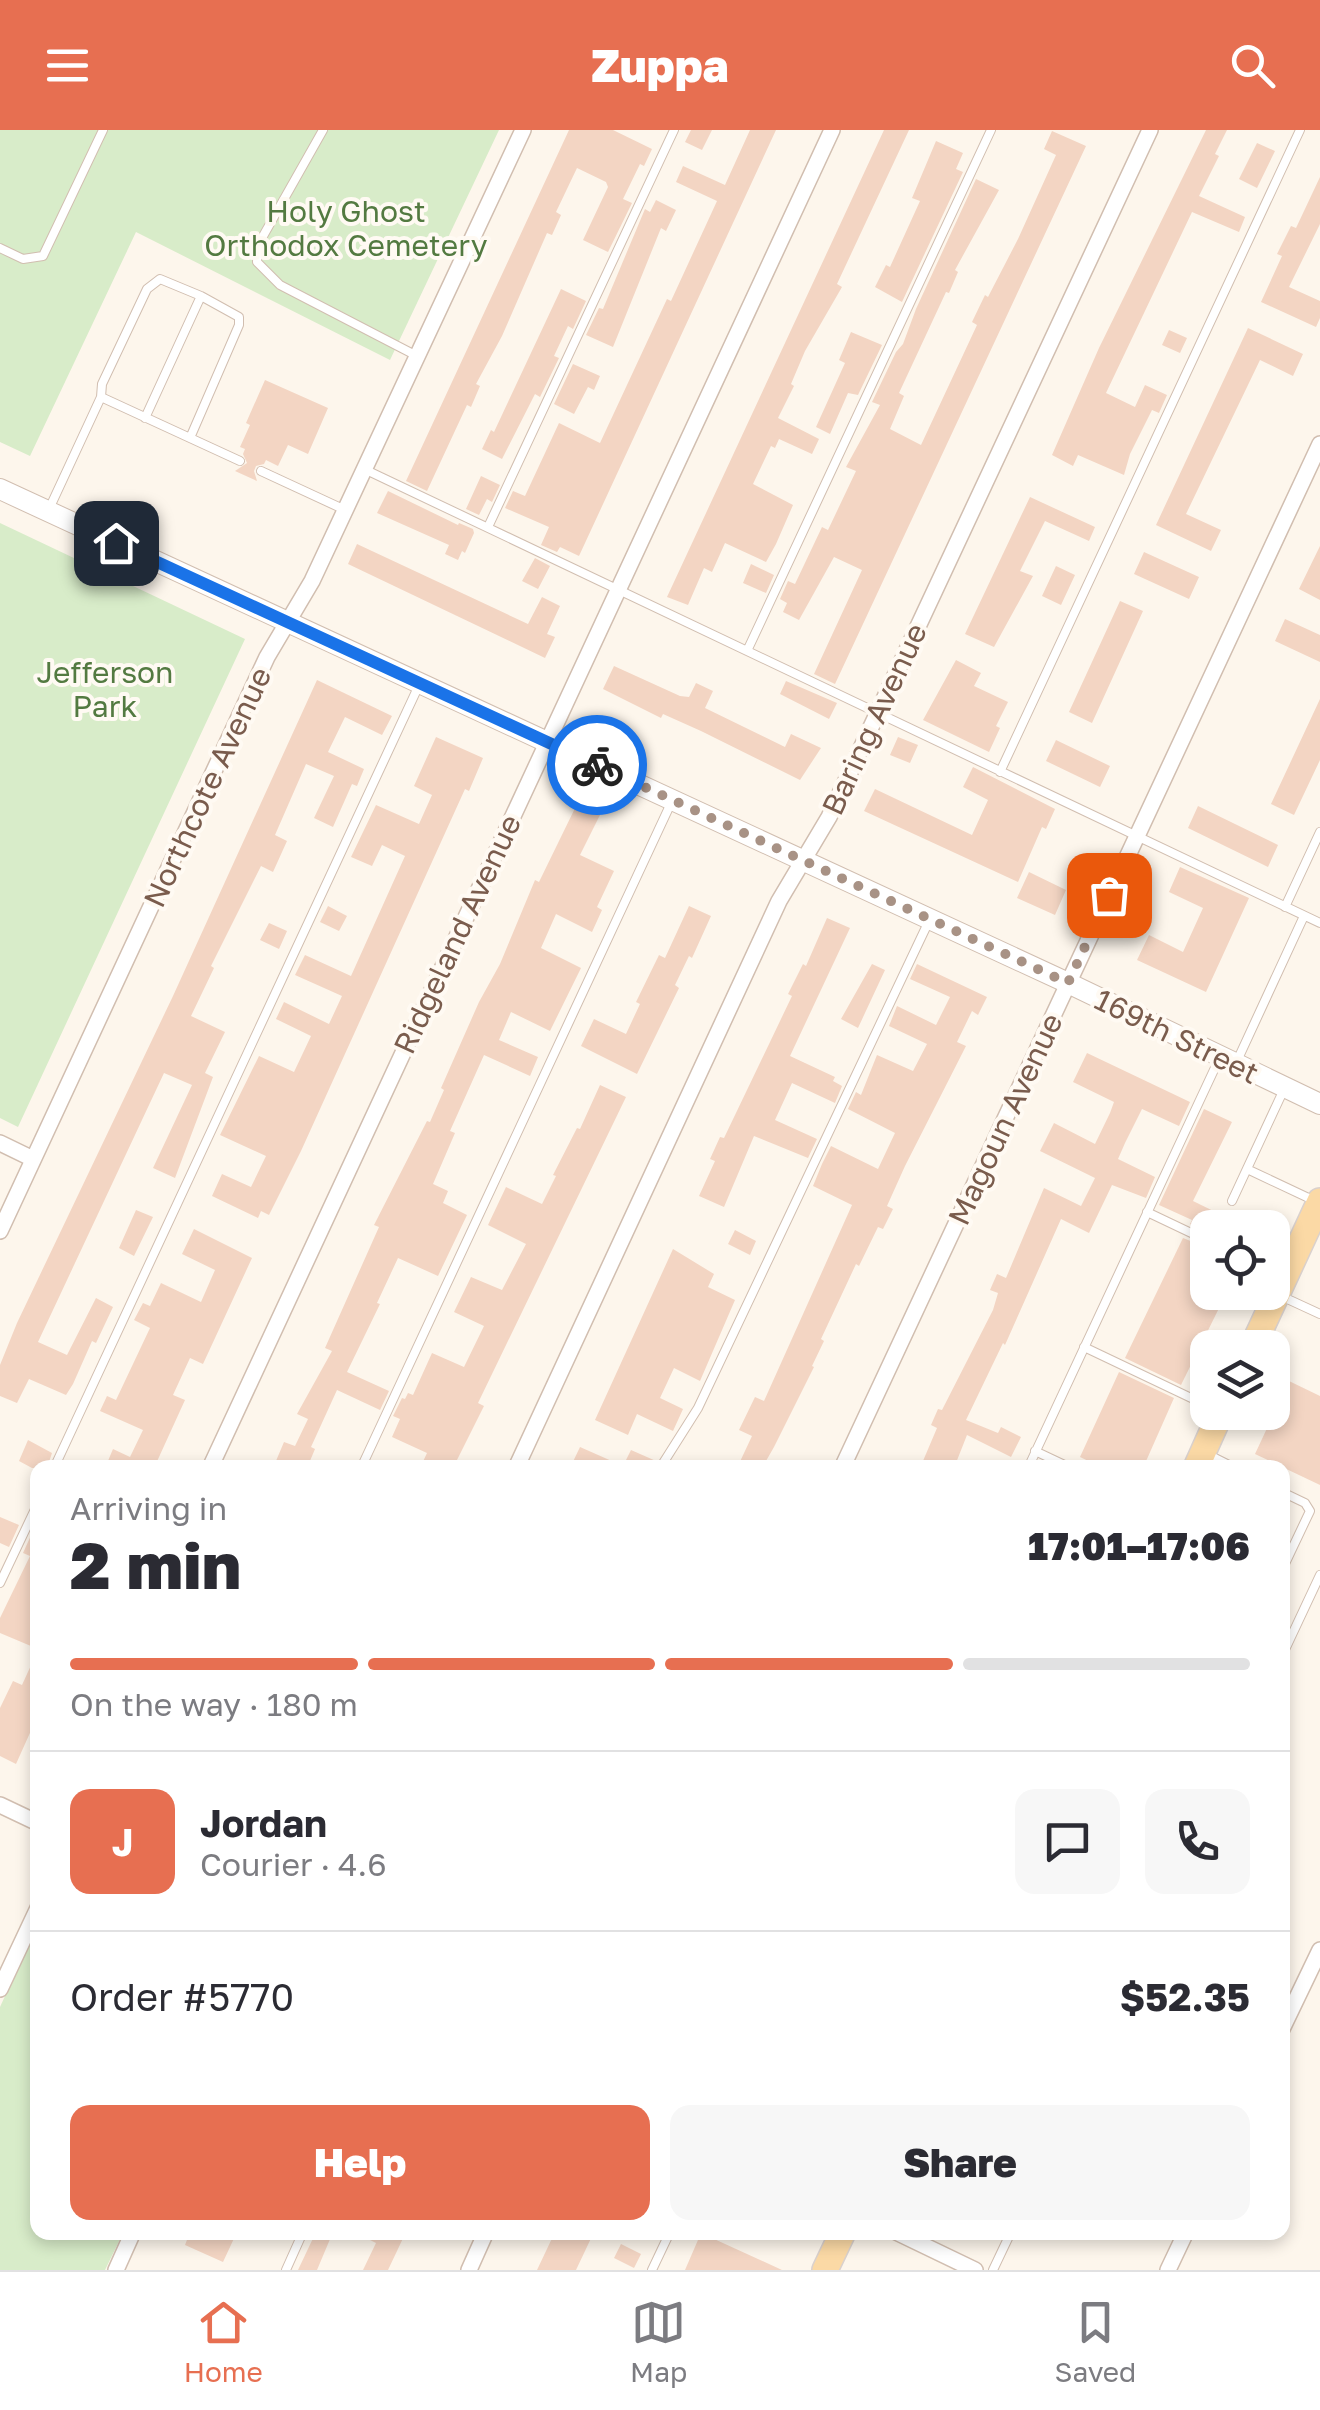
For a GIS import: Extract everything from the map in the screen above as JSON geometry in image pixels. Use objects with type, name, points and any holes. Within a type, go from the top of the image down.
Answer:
[{"type":"main road","points":[[1290,1258],[1320,1202]]},
{"type":"main road","points":[[1200,1460],[1213,1430]]},
{"type":"main road","points":[[825,2270],[839,2240]]},
{"type":"street","name":"Northcote Avenue","points":[[0,1231],[267,657],[312,581],[523,130]]},
{"type":"street","name":"Ridgeland Avenue","points":[[214,1460],[832,130]]},
{"type":"street","name":"Baring Avenue","points":[[520,1460],[780,901],[829,817],[1150,130]]},
{"type":"street","name":"Magoun Avenue","points":[[846,1460],[1320,444]]},
{"type":"street","name":"169th Street","points":[[0,489],[1068,983],[1320,1104]]},
{"type":"street","points":[[0,1143],[34,1159]]},
{"type":"street","points":[[0,1805],[30,1818]]},
{"type":"street","points":[[0,1989],[30,1925]]},
{"type":"street","points":[[1290,2012],[1320,1950]]},
{"type":"street","points":[[116,2270],[130,2240]]},
{"type":"street","points":[[468,2270],[482,2240]]},
{"type":"street","points":[[913,2240],[975,2270]]},
{"type":"street","points":[[1168,2270],[1182,2240]]},
{"type":"lane","points":[[0,248],[23,259],[43,256],[103,130]]},
{"type":"lane","points":[[322,130],[258,245],[257,262],[280,284],[417,356]]},
{"type":"lane","points":[[488,528],[674,130]]},
{"type":"lane","points":[[747,651],[991,130]]},
{"type":"lane","points":[[1000,772],[1300,130]]},
{"type":"lane","points":[[48,511],[101,397],[102,384],[147,290],[154,283],[169,281],[239,317],[239,325],[190,438]]},
{"type":"lane","points":[[146,418],[201,296]]},
{"type":"lane","points":[[101,397],[240,461]]},
{"type":"lane","points":[[364,469],[1320,923]]},
{"type":"lane","points":[[262,471],[345,510]]},
{"type":"lane","points":[[58,1460],[420,684]]},
{"type":"lane","points":[[365,1460],[672,800]]},
{"type":"lane","points":[[1285,907],[1320,832]]},
{"type":"lane","points":[[1032,1460],[1147,1212],[1304,916]]},
{"type":"lane","points":[[665,1460],[698,1408],[930,919]]},
{"type":"lane","points":[[1232,1201],[1285,1087]]},
{"type":"lane","points":[[1247,1169],[1320,1202]]},
{"type":"lane","points":[[1147,1212],[1190,1232]]},
{"type":"lane","points":[[1290,1290],[1320,1314]]},
{"type":"lane","points":[[1084,1347],[1190,1397]]},
{"type":"lane","points":[[1036,1451],[1055,1460]]},
{"type":"lane","points":[[1290,1496],[1304,1502],[1310,1511],[1290,1553]]},
{"type":"lane","points":[[0,1583],[30,1520]]},
{"type":"lane","points":[[1290,1639],[1320,1575]]},
{"type":"lane","points":[[286,2270],[299,2240]]},
{"type":"lane","points":[[652,2270],[666,2240]]},
{"type":"lane","points":[[993,2270],[1007,2240]]},
{"type":"green space","name":"Holy Ghost Orthodox Cemetery","points":[[0,130],[499,130],[390,360],[136,232],[30,456],[0,442]]},
{"type":"green space","name":"Jefferson Park","points":[[0,523],[245,639],[18,1127],[0,1118]]},
{"type":"green space","points":[[30,1941],[30,2240],[120,2240],[105,2270],[0,2270],[0,2007]]},
{"type":"building","points":[[569,130],[613,130],[652,149],[623,199],[632,203],[608,252],[583,240],[608,187],[606,182],[577,168],[556,212],[561,215],[552,235],[547,233],[502,336],[476,384],[480,386],[471,407],[467,405],[427,491],[406,481]]},
{"type":"building","points":[[691,130],[712,130],[702,150],[685,142]]},
{"type":"building","points":[[750,130],[776,130],[579,556],[560,547],[557,552],[541,545],[549,527],[505,508],[513,491],[525,496],[559,423],[600,443],[717,201],[676,182],[683,166],[725,185]]},
{"type":"building","points":[[884,130],[909,130],[837,284],[842,287],[805,351],[778,418],[819,439],[812,454],[779,439],[775,448],[771,446],[753,484],[793,505],[776,544],[766,562],[725,543],[712,572],[704,568],[688,605],[667,597]]},
{"type":"building","points":[[1206,130],[1227,130],[1199,196],[1245,217],[1239,232],[1192,212],[1106,393],[1135,407],[1145,385],[1167,395],[1159,413],[1152,410],[1124,475],[1078,455],[1073,466],[1052,455],[1099,348]]},
{"type":"building","points":[[1052,131],[1086,146],[835,684],[814,674],[862,570],[834,557],[799,620],[783,612],[787,603],[780,599],[788,581],[795,584],[822,527],[828,530],[856,471],[846,467],[880,405],[872,402],[903,344],[976,179],[999,190],[955,270],[958,272],[949,293],[946,292],[899,393],[904,396],[890,429],[921,445],[977,325],[972,322],[1018,239],[1056,155],[1044,149]]},
{"type":"building","points":[[936,141],[963,153],[956,169],[963,172],[902,302],[875,287],[886,265],[890,267],[920,201],[912,198]]},
{"type":"building","points":[[1257,143],[1275,151],[1257,188],[1239,179]]},
{"type":"building","points":[[1320,177],[1320,224],[1289,287],[1320,301],[1316,327],[1261,302],[1282,256],[1277,254],[1291,226],[1296,228]]},
{"type":"building","points":[[656,200],[676,210],[666,231],[661,228],[613,347],[586,335],[599,308],[603,309],[645,209],[650,212]]},
{"type":"building","points":[[561,289],[586,301],[573,329],[568,326],[554,356],[559,358],[540,397],[535,394],[502,459],[482,449],[491,430],[494,432]]},
{"type":"building","points":[[1248,328],[1303,354],[1293,376],[1260,360],[1186,514],[1221,530],[1211,551],[1156,525]]},
{"type":"building","points":[[1169,330],[1187,338],[1180,353],[1162,345]]},
{"type":"building","points":[[851,332],[882,345],[858,395],[848,393],[830,434],[816,427],[845,363],[839,360]]},
{"type":"building","points":[[573,364],[600,376],[594,390],[588,387],[574,414],[554,404]]},
{"type":"building","points":[[265,380],[328,408],[308,454],[288,445],[278,466],[266,460],[256,466],[257,481],[235,471],[247,463],[245,449],[240,447]]},
{"type":"building","points":[[481,476],[500,485],[492,502],[487,499],[479,515],[466,509]]},
{"type":"building","points":[[388,491],[473,529],[465,553],[462,551],[458,560],[445,554],[449,545],[377,513]]},
{"type":"building","points":[[1030,497],[1095,527],[1089,541],[1045,521],[1020,571],[1033,576],[994,647],[965,634]]},
{"type":"building","points":[[357,544],[528,624],[542,597],[560,606],[547,634],[555,637],[545,658],[348,564]]},
{"type":"building","points":[[1320,546],[1320,600],[1299,589]]},
{"type":"building","points":[[1144,552],[1199,577],[1189,599],[1134,574]]},
{"type":"building","points":[[535,558],[550,566],[538,589],[522,581]]},
{"type":"building","points":[[751,564],[774,575],[766,593],[743,583]]},
{"type":"building","points":[[1056,566],[1075,575],[1061,605],[1042,596]]},
{"type":"building","points":[[1120,601],[1143,611],[1092,723],[1069,712]]},
{"type":"building","points":[[1285,619],[1320,635],[1320,662],[1275,641]]},
{"type":"building","points":[[956,660],[981,673],[974,686],[1008,702],[989,752],[923,720]]},
{"type":"building","points":[[614,666],[680,696],[689,697],[696,683],[713,691],[705,708],[785,747],[791,734],[821,748],[800,780],[603,689]]},
{"type":"building","points":[[317,680],[392,716],[382,735],[345,717],[328,752],[364,769],[357,786],[352,784],[333,827],[314,818],[334,776],[306,764],[275,835],[287,841],[273,872],[261,866],[211,966],[214,968],[191,1016],[225,1032],[205,1073],[213,1077],[175,1178],[153,1168],[192,1085],[164,1073],[38,1342],[67,1355],[96,1298],[113,1307],[73,1384],[66,1395],[29,1379],[17,1403],[0,1396],[0,1365],[17,1323],[173,996]]},
{"type":"building","points":[[786,681],[837,703],[829,719],[780,694]]},
{"type":"building","points":[[1320,699],[1320,760],[1294,815],[1271,804]]},
{"type":"building","points":[[436,737],[483,758],[469,791],[465,789],[301,1151],[269,1215],[261,1211],[258,1218],[212,1196],[222,1174],[251,1187],[266,1156],[220,1135],[259,1056],[294,1072],[311,1036],[276,1019],[284,1002],[329,1024],[342,996],[295,975],[305,955],[351,976],[405,856],[382,845],[372,866],[351,857],[376,805],[419,824],[432,795],[414,786]]},
{"type":"building","points":[[898,737],[918,745],[910,763],[890,755]]},
{"type":"building","points":[[1056,740],[1110,766],[1100,787],[1046,761]]},
{"type":"building","points":[[973,767],[1055,809],[1046,829],[1042,827],[1018,882],[864,811],[875,789],[972,835],[988,800],[963,787]]},
{"type":"building","points":[[578,802],[601,813],[580,855],[614,871],[597,907],[602,910],[592,932],[556,914],[541,948],[581,968],[550,1031],[511,1012],[499,1040],[538,1057],[530,1076],[484,1055],[450,1131],[455,1133],[433,1184],[448,1191],[443,1203],[467,1215],[438,1276],[398,1258],[347,1372],[389,1391],[380,1410],[337,1390],[311,1447],[315,1449],[310,1460],[276,1460],[284,1442],[295,1446],[308,1419],[297,1414],[332,1351],[325,1348],[379,1227],[374,1225],[427,1121],[430,1122],[479,1002],[500,964],[535,880],[539,882]]},
{"type":"building","points":[[1198,806],[1278,845],[1268,867],[1188,828]]},
{"type":"building","points":[[1180,867],[1249,898],[1206,992],[1137,960],[1149,935],[1183,952],[1203,908],[1169,892]]},
{"type":"building","points":[[1029,872],[1066,890],[1055,915],[1017,898]]},
{"type":"building","points":[[328,906],[347,916],[339,931],[320,922]]},
{"type":"building","points":[[689,906],[711,916],[675,985],[679,988],[637,1074],[581,1046],[594,1019],[626,1034],[640,1004],[636,1002],[659,955],[665,958]]},
{"type":"building","points":[[827,918],[850,928],[790,1056],[835,1077],[833,1081],[842,1086],[835,1103],[792,1083],[775,1120],[817,1139],[808,1158],[754,1136],[724,1207],[699,1196],[715,1161],[710,1159],[720,1137],[724,1138],[792,996],[788,994],[803,964],[806,966]]},
{"type":"building","points":[[269,923],[287,931],[279,949],[260,940]]},
{"type":"building","points":[[872,964],[885,970],[858,1028],[841,1019]]},
{"type":"building","points":[[917,964],[987,997],[978,1015],[972,1011],[957,1042],[966,1046],[887,1206],[893,1209],[883,1229],[878,1227],[859,1266],[856,1264],[821,1339],[824,1341],[814,1367],[774,1447],[767,1460],[741,1460],[752,1436],[739,1430],[755,1397],[764,1401],[852,1205],[813,1186],[822,1164],[831,1146],[878,1169],[895,1133],[848,1109],[856,1092],[861,1095],[877,1055],[913,1071],[927,1044],[889,1026],[897,1006],[936,1025],[950,997],[910,979]]},
{"type":"building","points":[[1087,1053],[1190,1102],[1179,1126],[1142,1109],[1125,1143],[1118,1159],[1155,1177],[1146,1198],[1112,1185],[1089,1233],[1061,1219],[1005,1345],[966,1420],[998,1433],[1001,1427],[1021,1437],[1011,1457],[967,1435],[957,1460],[923,1460],[937,1428],[931,1425],[938,1409],[942,1410],[993,1310],[998,1293],[990,1290],[997,1274],[1006,1278],[1044,1188],[1081,1206],[1095,1178],[1040,1151],[1054,1123],[1095,1144],[1110,1113],[1114,1102],[1073,1082]]},
{"type":"building","points":[[600,1085],[626,1097],[478,1403],[484,1406],[457,1460],[424,1460],[427,1453],[392,1437],[400,1419],[393,1416],[402,1398],[408,1393],[413,1395],[432,1353],[464,1367],[484,1326],[454,1312],[471,1277],[502,1290],[526,1244],[488,1225],[506,1187],[542,1204],[556,1176],[553,1175],[577,1128],[580,1129]]},
{"type":"building","points":[[1204,1109],[1232,1122],[1193,1201],[1211,1210],[1190,1210],[1190,1219],[1159,1205]]},
{"type":"building","points":[[136,1210],[153,1217],[134,1256],[119,1248]]},
{"type":"building","points":[[194,1229],[252,1258],[203,1364],[190,1358],[173,1395],[185,1400],[158,1460],[108,1460],[113,1449],[130,1457],[143,1430],[100,1411],[107,1396],[116,1400],[150,1328],[134,1320],[143,1303],[150,1306],[161,1283],[201,1302],[215,1270],[182,1254]]},
{"type":"building","points":[[735,1230],[756,1241],[750,1255],[728,1244]]},
{"type":"building","points":[[1183,1238],[1190,1241],[1190,1310],[1218,1310],[1208,1330],[1190,1330],[1190,1367],[1181,1385],[1125,1358]]},
{"type":"building","points":[[673,1249],[714,1274],[708,1287],[735,1300],[700,1381],[674,1368],[660,1398],[683,1409],[673,1431],[637,1414],[628,1435],[595,1420]]},
{"type":"building","points":[[1119,1372],[1174,1398],[1147,1460],[1080,1457]]},
{"type":"building","points":[[1290,1381],[1320,1396],[1320,1485],[1290,1471],[1290,1460],[1268,1460],[1255,1454],[1266,1430],[1290,1430]]},
{"type":"building","points":[[28,1440],[52,1453],[50,1460],[30,1460],[30,1467],[19,1461]]},
{"type":"building","points":[[580,1447],[609,1460],[574,1460]]},
{"type":"building","points":[[631,1450],[654,1460],[626,1460]]},
{"type":"building","points":[[0,1517],[19,1525],[9,1547],[0,1543]]},
{"type":"building","points":[[30,1538],[30,1556],[23,1553]]},
{"type":"building","points":[[30,1556],[30,1646],[0,1633],[0,1618]]},
{"type":"building","points":[[30,1668],[30,1733],[16,1764],[0,1756],[0,1708],[13,1681],[22,1685]]},
{"type":"building","points":[[187,2240],[233,2240],[223,2262],[185,2245]]},
{"type":"building","points":[[312,2240],[330,2240],[317,2270],[298,2270]]},
{"type":"building","points":[[370,2240],[402,2240],[388,2270],[363,2270],[376,2243]]},
{"type":"building","points":[[551,2240],[590,2240],[576,2270],[537,2270]]},
{"type":"building","points":[[698,2240],[716,2240],[782,2270],[685,2270]]},
{"type":"building","points":[[621,2244],[641,2254],[634,2268],[614,2258]]},
{"type":"way so far","points":[[597,765],[1068,983],[1109,895]]},
{"type":"route","points":[[116,543],[597,765]]}]
